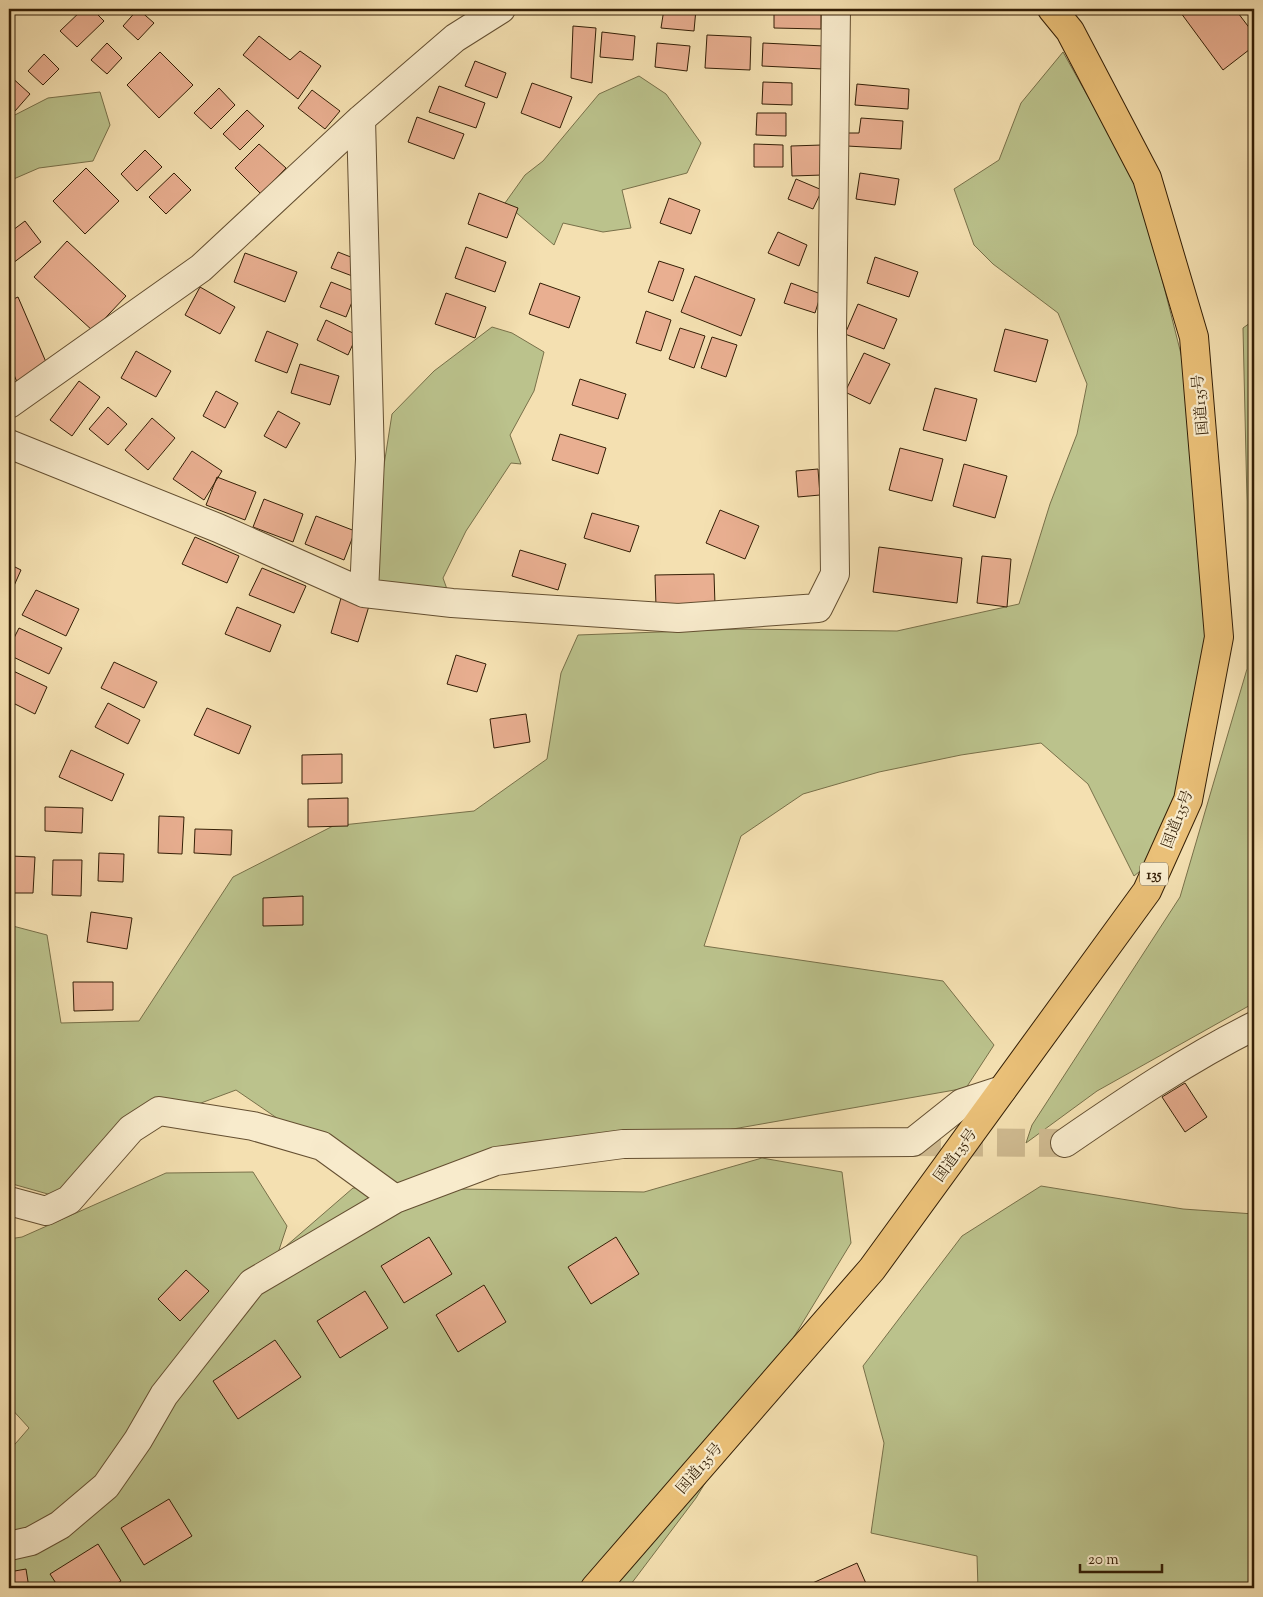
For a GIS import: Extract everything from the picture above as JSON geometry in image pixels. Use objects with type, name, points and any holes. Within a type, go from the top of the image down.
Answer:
[{"type":"highway","name":"国道135号","points":[[595,1588],[872,1269],[1147,891],[1188,800],[1219,637],[1194,337],[1147,178],[1070,30],[1052,9]]},
{"type":"street","points":[[9,404],[201,268],[361,119],[456,38],[501,9]]},
{"type":"street","points":[[9,444],[218,528],[364,593],[452,603],[678,618],[818,608],[835,574],[832,331],[836,9]]},
{"type":"street","points":[[361,119],[370,459],[364,593]]},
{"type":"street","points":[[1065,1143],[1125,1102],[1230,1038],[1254,1026]]},
{"type":"street","points":[[9,1546],[31,1541],[60,1525],[106,1486],[138,1440],[164,1395],[252,1282],[395,1199],[496,1161],[623,1144],[913,1142],[962,1103],[1002,1090]]},
{"type":"street","points":[[9,1201],[46,1211],[69,1200],[131,1129],[158,1111],[253,1126],[322,1146],[395,1199]]},
{"type":"green space","points":[[1063,52],[1139,188],[1202,437],[1216,602],[1165,851],[1134,876],[1088,784],[1041,743],[961,755],[879,772],[803,794],[741,836],[704,946],[943,981],[994,1045],[966,1088],[398,1188],[644,1192],[762,1158],[842,1172],[851,1243],[696,1498],[628,1588],[9,1588],[9,1451],[29,1428],[9,1406],[9,1239],[22,1237],[166,1173],[253,1172],[287,1226],[278,1253],[353,1188],[379,1188],[236,1090],[131,1129],[69,1200],[9,1183],[9,925],[47,935],[61,1023],[139,1021],[233,877],[333,826],[474,811],[547,759],[561,673],[578,635],[740,629],[897,631],[1019,604],[1050,504],[1077,434],[1087,384],[1058,313],[993,264],[974,245],[954,189],[999,160],[1021,103]]},
{"type":"green space","points":[[639,76],[666,94],[701,143],[687,173],[622,190],[631,228],[603,232],[563,223],[554,245],[505,203],[525,175],[543,161],[599,94]]},
{"type":"green space","points":[[100,92],[110,125],[93,161],[39,168],[9,181],[9,118],[48,98]]},
{"type":"green space","points":[[1254,320],[1254,1003],[1097,1091],[1026,1143],[1032,1125],[1180,897],[1247,669],[1247,501],[1243,328]]},
{"type":"green space","points":[[492,327],[512,333],[544,352],[534,391],[510,435],[521,464],[511,463],[466,531],[443,578],[452,603],[364,593],[392,414],[434,371]]},
{"type":"green space","points":[[1041,1186],[1183,1209],[1254,1214],[1254,1588],[978,1588],[977,1556],[871,1533],[884,1443],[863,1366],[962,1236]]},
{"type":"building","points":[[83,9],[92,9],[104,21],[77,47],[60,31]]},
{"type":"building","points":[[138,9],[154,23],[138,40],[123,26]]},
{"type":"building","points":[[266,9],[303,9],[303,13],[266,11]]},
{"type":"building","points":[[664,9],[696,9],[694,31],[661,28]]},
{"type":"building","points":[[774,9],[821,9],[821,29],[774,28]]},
{"type":"building","points":[[1178,9],[1235,9],[1254,34],[1254,46],[1223,70]]},
{"type":"building","points":[[573,26],[596,28],[592,83],[571,78]]},
{"type":"building","points":[[602,32],[635,36],[633,60],[600,57]]},
{"type":"building","points":[[707,35],[751,37],[750,70],[705,68]]},
{"type":"building","points":[[259,36],[290,60],[300,51],[321,66],[298,99],[243,55]]},
{"type":"building","points":[[107,43],[122,58],[107,74],[91,60]]},
{"type":"building","points":[[657,43],[690,46],[687,71],[655,67]]},
{"type":"building","points":[[763,43],[824,46],[823,69],[762,66]]},
{"type":"building","points":[[160,52],[193,85],[159,118],[127,85]]},
{"type":"building","points":[[44,54],[59,69],[43,85],[28,71]]},
{"type":"building","points":[[475,61],[506,73],[497,98],[465,86]]},
{"type":"building","points":[[9,75],[30,94],[15,111],[9,106]]},
{"type":"building","points":[[763,82],[792,83],[792,105],[762,104]]},
{"type":"building","points":[[532,83],[572,97],[560,128],[521,113]]},
{"type":"building","points":[[857,84],[909,89],[908,109],[855,105]]},
{"type":"building","points":[[439,86],[485,103],[476,128],[429,112]]},
{"type":"building","points":[[219,88],[235,105],[211,129],[194,113]]},
{"type":"building","points":[[312,90],[340,111],[325,129],[298,108]]},
{"type":"building","points":[[247,110],[264,126],[240,150],[223,134]]},
{"type":"building","points":[[757,113],[786,113],[786,136],[756,135]]},
{"type":"building","points":[[417,117],[464,134],[454,159],[408,142]]},
{"type":"building","points":[[861,118],[903,121],[901,149],[847,146],[848,133],[859,133]]},
{"type":"building","points":[[259,144],[286,168],[261,194],[235,168]]},
{"type":"building","points":[[754,144],[783,145],[783,167],[754,167]]},
{"type":"building","points":[[822,145],[823,175],[792,176],[791,146]]},
{"type":"building","points":[[145,150],[162,167],[137,191],[121,174]]},
{"type":"building","points":[[86,168],[119,201],[85,234],[53,201]]},
{"type":"building","points":[[174,173],[191,190],[166,214],[149,197]]},
{"type":"building","points":[[860,173],[899,179],[895,205],[856,199]]},
{"type":"building","points":[[796,179],[822,190],[813,209],[788,199]]},
{"type":"building","points":[[479,193],[518,208],[507,238],[468,224]]},
{"type":"building","points":[[669,198],[700,210],[691,234],[660,223]]},
{"type":"building","points":[[25,221],[41,242],[9,266],[9,233]]},
{"type":"building","points":[[778,232],[807,245],[799,266],[768,253]]},
{"type":"building","points":[[67,241],[126,296],[93,331],[34,277]]},
{"type":"building","points":[[466,247],[506,262],[495,292],[455,278]]},
{"type":"building","points":[[338,252],[361,261],[355,277],[331,268]]},
{"type":"building","points":[[245,253],[297,272],[285,302],[234,282]]},
{"type":"building","points":[[875,257],[918,272],[909,297],[867,283]]},
{"type":"building","points":[[659,261],[684,269],[673,301],[648,292]]},
{"type":"building","points":[[695,276],[755,299],[741,336],[681,312]]},
{"type":"building","points":[[331,282],[356,292],[346,317],[320,307]]},
{"type":"building","points":[[540,283],[580,297],[569,328],[529,314]]},
{"type":"building","points":[[791,283],[821,294],[815,313],[784,303]]},
{"type":"building","points":[[200,287],[235,307],[220,334],[185,315]]},
{"type":"building","points":[[446,293],[486,307],[475,338],[435,324]]},
{"type":"building","points":[[18,297],[49,369],[17,382],[9,363],[9,301]]},
{"type":"building","points":[[858,304],[897,319],[884,349],[845,334]]},
{"type":"building","points":[[646,311],[671,320],[661,351],[636,343]]},
{"type":"building","points":[[326,320],[357,335],[348,355],[317,340]]},
{"type":"building","points":[[680,328],[705,336],[694,368],[669,359]]},
{"type":"building","points":[[1005,329],[1048,340],[1036,382],[994,371]]},
{"type":"building","points":[[267,331],[298,344],[287,373],[255,361]]},
{"type":"building","points":[[712,337],[737,345],[726,377],[701,368]]},
{"type":"building","points":[[136,351],[171,371],[156,397],[121,378]]},
{"type":"building","points":[[864,353],[890,364],[870,404],[845,392]]},
{"type":"building","points":[[300,364],[339,376],[330,405],[291,393]]},
{"type":"building","points":[[580,379],[626,394],[618,419],[572,405]]},
{"type":"building","points":[[79,381],[100,397],[72,436],[50,420]]},
{"type":"building","points":[[935,388],[977,399],[966,441],[923,430]]},
{"type":"building","points":[[216,391],[238,403],[225,428],[203,416]]},
{"type":"building","points":[[108,407],[127,424],[108,445],[89,429]]},
{"type":"building","points":[[278,411],[300,423],[286,448],[264,436]]},
{"type":"building","points":[[152,418],[175,438],[148,470],[125,450]]},
{"type":"building","points":[[560,434],[606,448],[598,474],[552,460]]},
{"type":"building","points":[[900,448],[943,459],[932,501],[889,490]]},
{"type":"building","points":[[192,451],[222,471],[204,500],[173,479]]},
{"type":"building","points":[[964,464],[1007,476],[995,518],[953,506]]},
{"type":"building","points":[[818,469],[820,495],[798,497],[796,471]]},
{"type":"building","points":[[217,477],[256,492],[245,520],[206,505]]},
{"type":"building","points":[[264,499],[303,514],[293,542],[253,527]]},
{"type":"building","points":[[720,510],[759,526],[745,559],[706,543]]},
{"type":"building","points":[[592,513],[639,526],[630,552],[584,538]]},
{"type":"building","points":[[316,516],[355,531],[344,560],[305,544]]},
{"type":"building","points":[[195,537],[239,556],[227,583],[182,564]]},
{"type":"building","points":[[879,547],[962,558],[957,603],[873,592]]},
{"type":"building","points":[[520,550],[566,564],[558,590],[512,576]]},
{"type":"building","points":[[982,556],[1011,559],[1007,607],[977,603]]},
{"type":"building","points":[[9,564],[21,570],[9,597]]},
{"type":"building","points":[[262,568],[306,586],[294,613],[249,595]]},
{"type":"building","points":[[714,574],[715,605],[656,606],[655,575]]},
{"type":"building","points":[[36,590],[79,609],[66,636],[22,615]]},
{"type":"building","points":[[341,598],[369,606],[358,642],[331,633]]},
{"type":"building","points":[[237,607],[281,625],[270,652],[225,634]]},
{"type":"building","points":[[19,628],[62,648],[49,674],[9,655],[9,648]]},
{"type":"building","points":[[456,655],[486,664],[477,692],[447,684]]},
{"type":"building","points":[[114,662],[157,682],[144,708],[101,688]]},
{"type":"building","points":[[9,669],[47,687],[35,714],[9,701]]},
{"type":"building","points":[[108,703],[140,720],[128,744],[95,727]]},
{"type":"building","points":[[207,708],[251,726],[239,754],[194,735]]},
{"type":"building","points":[[526,714],[530,742],[494,748],[490,719]]},
{"type":"building","points":[[71,750],[124,774],[112,801],[59,777]]},
{"type":"building","points":[[342,754],[342,783],[302,784],[302,755]]},
{"type":"building","points":[[348,798],[348,826],[308,827],[308,799]]},
{"type":"building","points":[[45,807],[83,808],[82,833],[45,831]]},
{"type":"building","points":[[159,816],[184,817],[182,854],[158,853]]},
{"type":"building","points":[[195,829],[232,830],[231,855],[194,853]]},
{"type":"building","points":[[99,853],[124,854],[123,882],[98,881]]},
{"type":"building","points":[[10,856],[35,857],[33,893],[9,893]]},
{"type":"building","points":[[53,860],[82,860],[81,896],[52,895]]},
{"type":"building","points":[[303,896],[303,925],[263,926],[263,898]]},
{"type":"building","points":[[91,912],[132,918],[127,949],[87,942]]},
{"type":"building","points":[[73,982],[113,982],[113,1010],[74,1011]]},
{"type":"building","points":[[1185,1083],[1207,1117],[1185,1132],[1162,1097]]},
{"type":"building","points":[[429,1237],[452,1274],[404,1303],[381,1266]]},
{"type":"building","points":[[616,1237],[639,1274],[591,1304],[568,1267]]},
{"type":"building","points":[[186,1270],[209,1291],[180,1321],[158,1299]]},
{"type":"building","points":[[484,1285],[506,1322],[458,1352],[436,1315]]},
{"type":"building","points":[[365,1291],[388,1328],[340,1358],[317,1321]]},
{"type":"building","points":[[275,1340],[301,1377],[238,1419],[213,1381]]},
{"type":"building","points":[[169,1499],[192,1536],[144,1565],[121,1528]]},
{"type":"building","points":[[98,1544],[121,1581],[108,1588],[59,1588],[50,1574]]},
{"type":"building","points":[[857,1563],[868,1588],[807,1588],[806,1586]]},
{"type":"building","points":[[26,1569],[29,1588],[9,1588],[9,1572]]},
{"type":"tunnel","points":[[913,1142],[1065,1143]]}]
